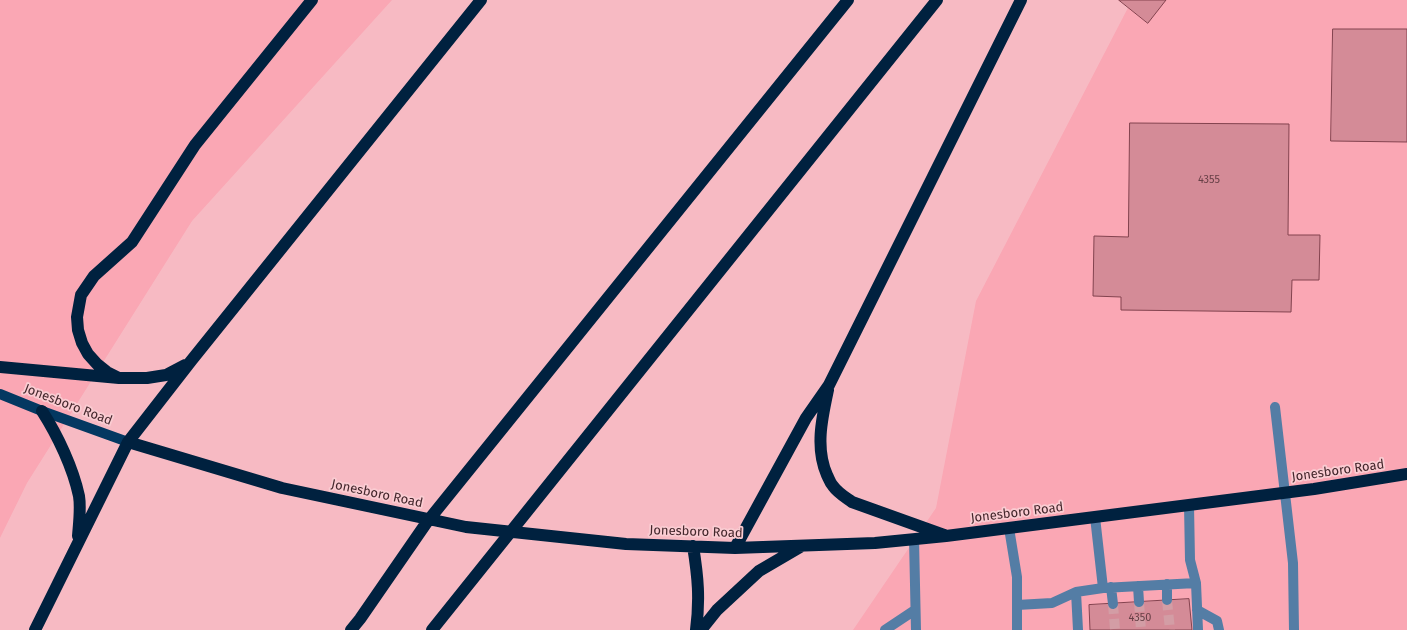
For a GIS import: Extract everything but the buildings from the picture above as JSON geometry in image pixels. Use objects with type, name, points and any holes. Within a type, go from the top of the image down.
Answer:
[{"type":"highway","points":[[119,378],[107,372],[97,364],[88,354],[82,343],[78,330],[77,317],[81,295],[94,276],[132,242],[195,145],[312,0]]},
{"type":"highway","points":[[35,630],[128,442],[191,361],[481,0]]},
{"type":"highway","points":[[351,630],[427,522],[848,0]]},
{"type":"highway","points":[[432,630],[937,0]]},
{"type":"highway","points":[[735,548],[806,418],[829,385],[1021,0]]},
{"type":"highway","points":[[0,367],[119,378],[147,378],[166,375],[191,361]]},
{"type":"highway","points":[[829,385],[822,418],[820,439],[821,457],[832,485],[852,502],[946,536]]},
{"type":"highway","points":[[42,411],[53,428],[67,460],[79,497],[77,545]]},
{"type":"highway","name":"Jonesboro Road","points":[[128,442],[282,488],[466,528],[626,544],[735,548],[875,543],[946,536],[1286,493],[1377,480],[1407,474]]},
{"type":"highway","points":[[693,546],[699,584],[699,610],[696,630]]},
{"type":"highway","points":[[701,630],[717,610],[759,571],[801,546]]},
{"type":"main road","name":"Jonesboro Road","points":[[0,394],[128,442]]},
{"type":"street","points":[[1275,407],[1293,563],[1294,630]]},
{"type":"street","points":[[1188,505],[1190,560],[1196,583],[1198,630]]},
{"type":"street","points":[[1095,517],[1107,588],[1113,604]]},
{"type":"street","points":[[1009,528],[1017,577],[1017,630]]},
{"type":"street","points":[[914,539],[916,630]]},
{"type":"street","points":[[1017,605],[1052,603],[1076,592],[1107,588],[1196,583]]},
{"type":"street","points":[[1167,584],[1168,600]]},
{"type":"street","points":[[1138,586],[1139,602]]},
{"type":"street","points":[[1076,592],[1078,630]]},
{"type":"street","points":[[885,630],[915,610]]},
{"type":"street","points":[[1197,610],[1218,621],[1219,630]]},
{"type":"shaded area","points":[[0,0],[392,0],[192,221],[27,483],[0,538]]},
{"type":"shaded area","points":[[1132,0],[1407,0],[1407,630],[853,630],[936,508],[976,301]]},
{"type":"tunnel","points":[[1167,600],[1170,630]]},
{"type":"tunnel","points":[[1139,602],[1141,630]]},
{"type":"tunnel","points":[[1113,604],[1115,630]]}]
